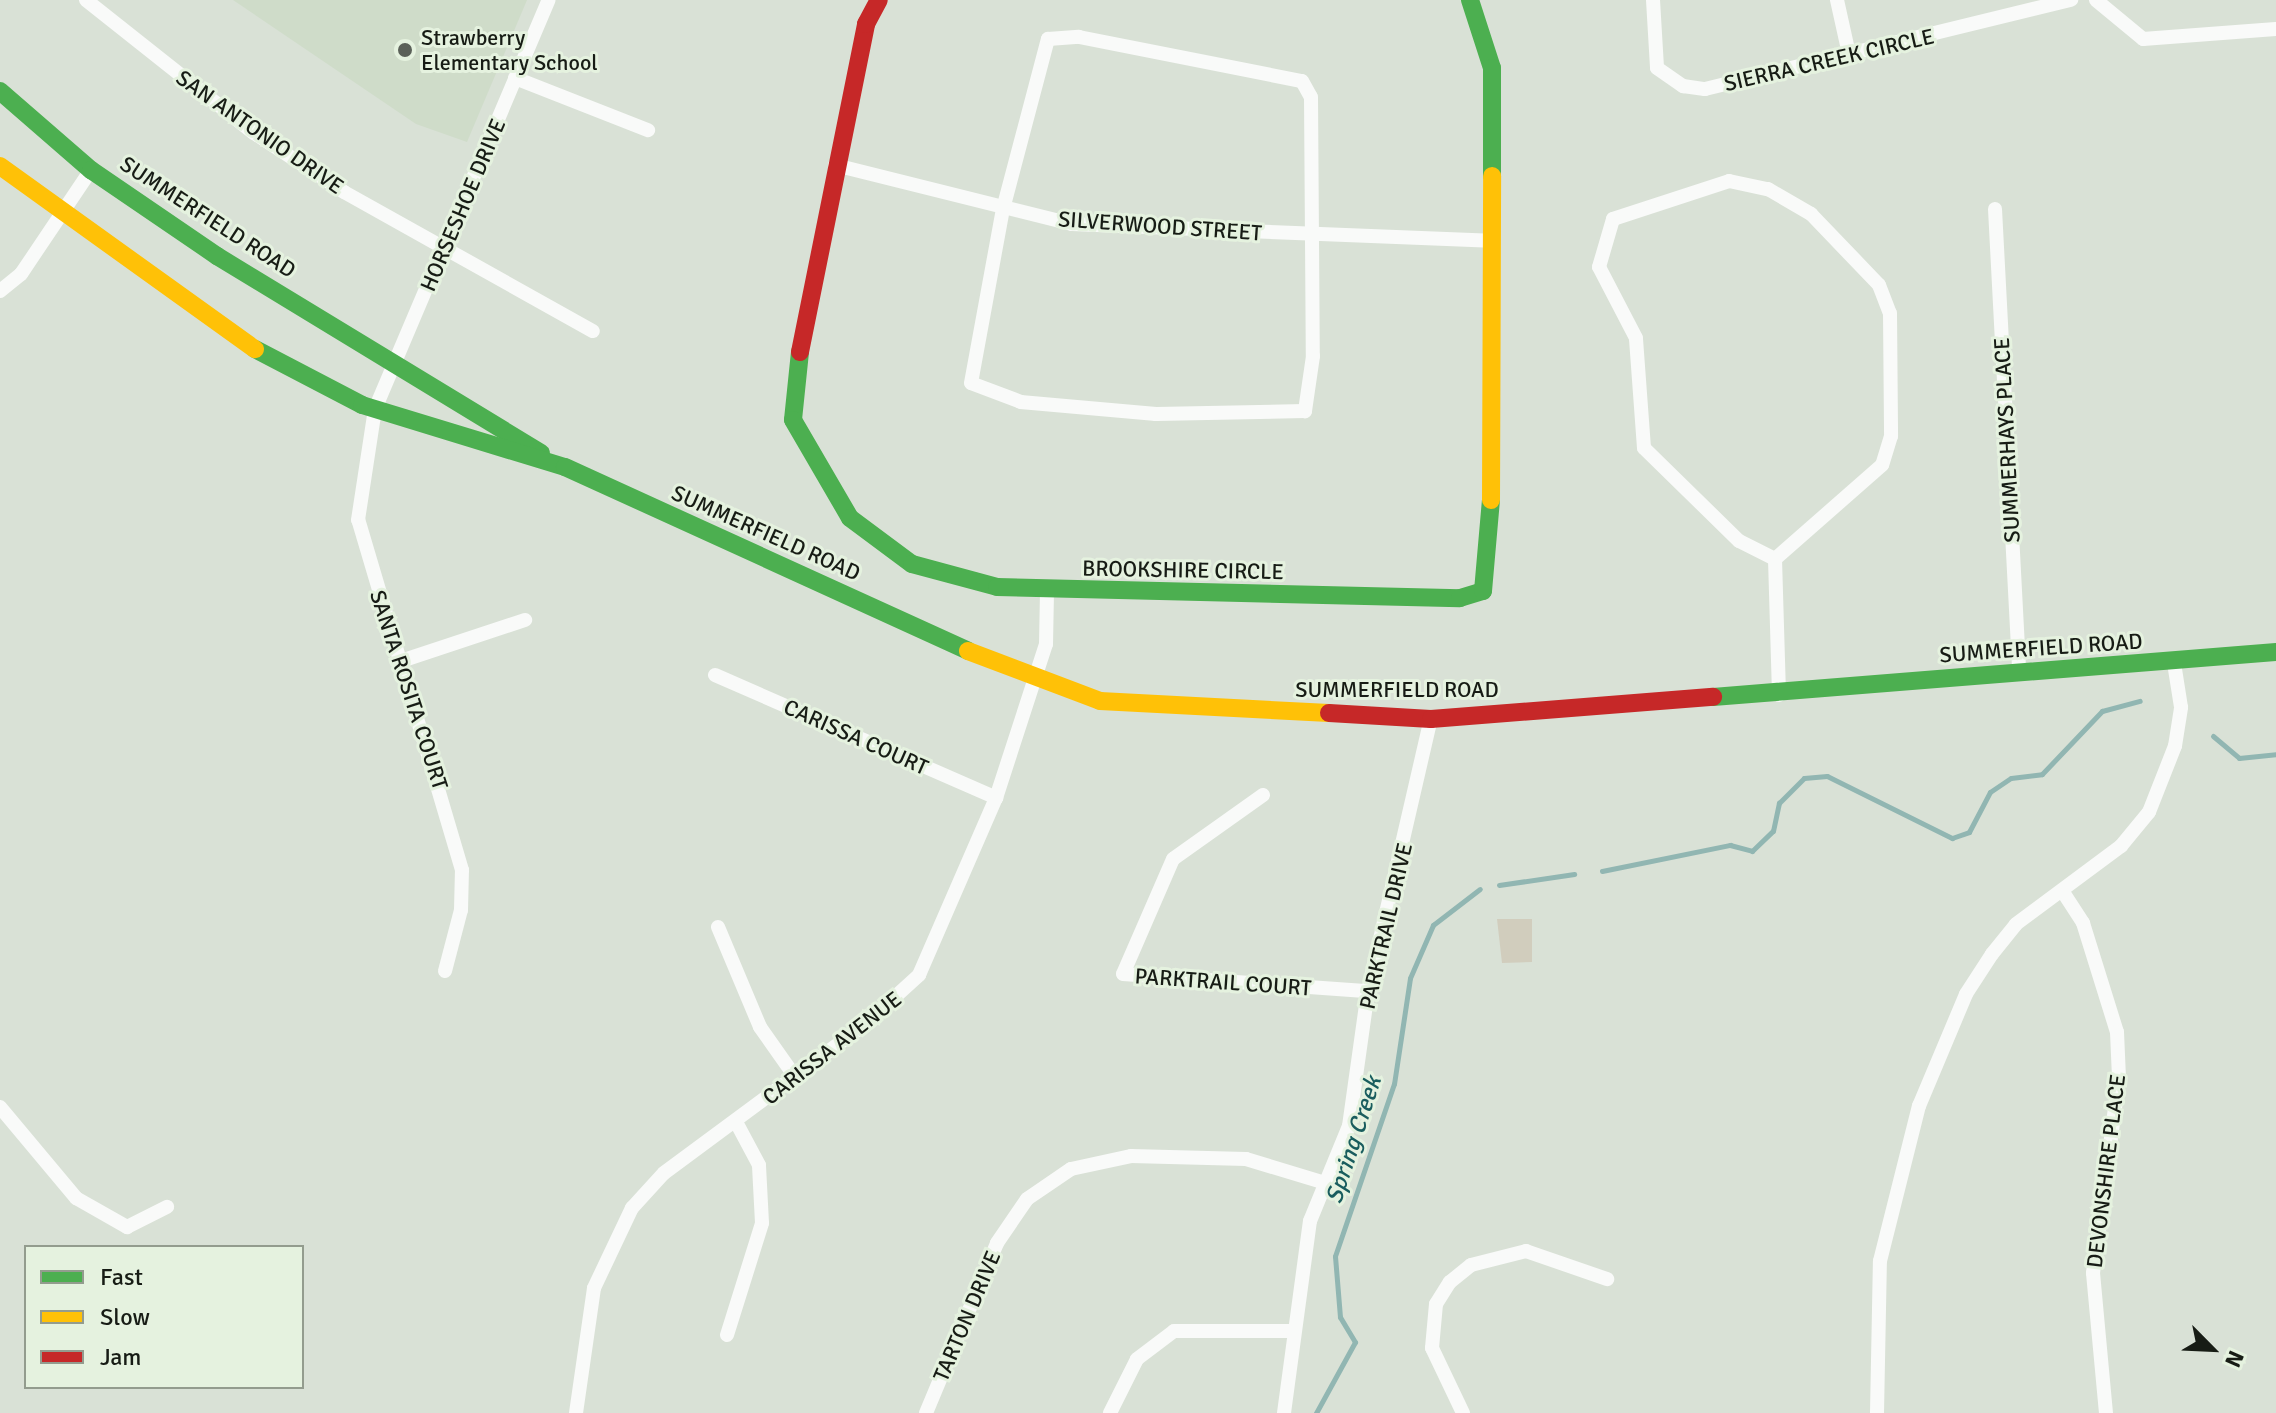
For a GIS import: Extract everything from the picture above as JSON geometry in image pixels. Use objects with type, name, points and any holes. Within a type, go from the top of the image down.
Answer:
[{"type":"street","name":"SAN ANTONIO DRIVE","points":[[86,0],[254,133],[446,248],[593,331]]},
{"type":"street","name":"HORSESHOE DRIVE","points":[[375,409],[549,0]]},
{"type":"street","name":"BROOKSHIRE CIRCLE","points":[[879,0],[866,24],[796,346],[793,420],[827,488],[877,544],[949,577],[1047,592],[1460,598],[1483,591],[1491,552],[1492,68],[1470,0]]},
{"type":"street","name":"SIERRA CREEK CIRCLE","points":[[1653,0],[1657,68],[1683,86],[1705,89],[2071,0]]},
{"type":"street","points":[[1837,0],[1849,54]]},
{"type":"street","points":[[2096,0],[2143,39],[2276,29]]},
{"type":"street","points":[[1079,37],[1302,81],[1311,97],[1311,236],[1305,411],[1141,413],[1021,402],[971,383],[1003,209],[1048,39],[1079,37]]},
{"type":"street","points":[[515,78],[648,130]]},
{"type":"street","name":"SUMMERFIELD ROAD","points":[[0,91],[91,170],[565,467],[1034,681],[1151,709],[1431,719],[1779,695],[2019,671],[2174,663],[2276,652]]},
{"type":"street","name":"SILVERWOOD STREET","points":[[835,165],[1072,224],[1491,241]]},
{"type":"street","name":"SUMMERFIELD ROAD","points":[[0,166],[69,210],[217,326],[294,373],[375,409],[565,467]]},
{"type":"street","points":[[0,291],[69,210],[91,170]]},
{"type":"street","points":[[1729,181],[1768,189],[1811,214],[1879,285],[1890,313],[1891,436],[1882,465],[1775,559],[1739,541],[1644,448],[1636,338],[1599,267],[1613,219],[1729,181]]},
{"type":"street","name":"SUMMERHAYS PLACE","points":[[1995,209],[2019,671]]},
{"type":"street","name":"SANTA ROSITA COURT","points":[[375,409],[358,520],[462,870],[461,910],[445,971]]},
{"type":"street","points":[[1775,559],[1779,695]]},
{"type":"street","name":"CARISSA AVENUE","points":[[576,1413],[594,1288],[619,1231],[664,1173],[796,1078],[919,975],[996,798],[1046,644],[1047,592]]},
{"type":"street","points":[[398,662],[525,620]]},
{"type":"street","points":[[1877,1413],[1880,1261],[1919,1106],[1966,994],[1992,954],[2016,924],[2063,892],[2149,812],[2175,746],[2181,707],[2174,663]]},
{"type":"street","name":"CARISSA COURT","points":[[715,675],[996,798]]},
{"type":"street","name":"PARKTRAIL DRIVE","points":[[1284,1413],[1293,1331],[1322,1182],[1352,1114],[1368,991],[1431,719]]},
{"type":"street","name":"PARKTRAIL COURT","points":[[1263,795],[1173,859],[1123,974],[1368,991]]},
{"type":"street","name":"DEVONSHIRE PLACE","points":[[2063,892],[2083,923],[2117,1032],[2119,1078],[2093,1273],[2106,1413]]},
{"type":"street","points":[[718,927],[760,1027],[796,1078]]},
{"type":"street","points":[[0,1107],[76,1198],[127,1227],[167,1207]]},
{"type":"street","points":[[727,1335],[762,1223],[759,1165],[736,1122]]},
{"type":"street","name":"TARTON DRIVE","points":[[926,1413],[997,1243],[1027,1199],[1071,1169],[1131,1156],[1246,1159],[1322,1182]]},
{"type":"street","points":[[1463,1413],[1432,1348],[1436,1304],[1450,1282],[1471,1265],[1526,1251],[1607,1279]]},
{"type":"street","points":[[1110,1413],[1137,1359],[1174,1331],[1293,1331]]},
{"type":"shaded area","name":"Strawberry Elementary School","points":[[233,0],[527,0],[467,142],[416,124]]},
{"type":"shaded area","points":[[1497,919],[1532,919],[1532,962],[1502,963]]},
{"type":"waterway","name":"Spring Creek","points":[[1602,871],[1730,845],[1752,851],[1773,831],[1779,803],[1804,778],[1827,776],[1952,838],[1969,832],[1990,792],[2011,778],[2042,774],[2102,711],[2140,701]]},
{"type":"waterway","name":"Spring Creek","points":[[2213,736],[2239,758],[2276,754]]},
{"type":"waterway","name":"Spring Creek","points":[[1499,885],[1574,874]]},
{"type":"waterway","name":"Spring Creek","points":[[1316,1413],[1355,1342],[1340,1317],[1335,1256],[1394,1084],[1410,978],[1433,925],[1480,889]]},
{"type":"traffic: fast","points":[[1470,0],[1492,68],[1492,176]]},
{"type":"traffic: fast","points":[[0,91],[91,170],[217,256],[541,453]]},
{"type":"traffic: fast","points":[[255,349],[362,405],[565,467],[968,651]]},
{"type":"traffic: fast","points":[[800,352],[793,420],[850,518],[912,564],[997,587],[1460,598],[1483,591],[1491,500]]},
{"type":"traffic: fast","points":[[1713,697],[2276,652]]},
{"type":"traffic: slow","points":[[0,166],[255,349]]},
{"type":"traffic: slow","points":[[1491,500],[1492,176]]},
{"type":"traffic: slow","points":[[968,651],[1100,701],[1329,713]]},
{"type":"traffic: jam","points":[[800,352],[866,24],[879,0]]},
{"type":"traffic: jam","points":[[1329,713],[1431,719],[1713,697]]},
{"type":"place","name":"Strawberry Elementary School","points":[[405,50]]}]
